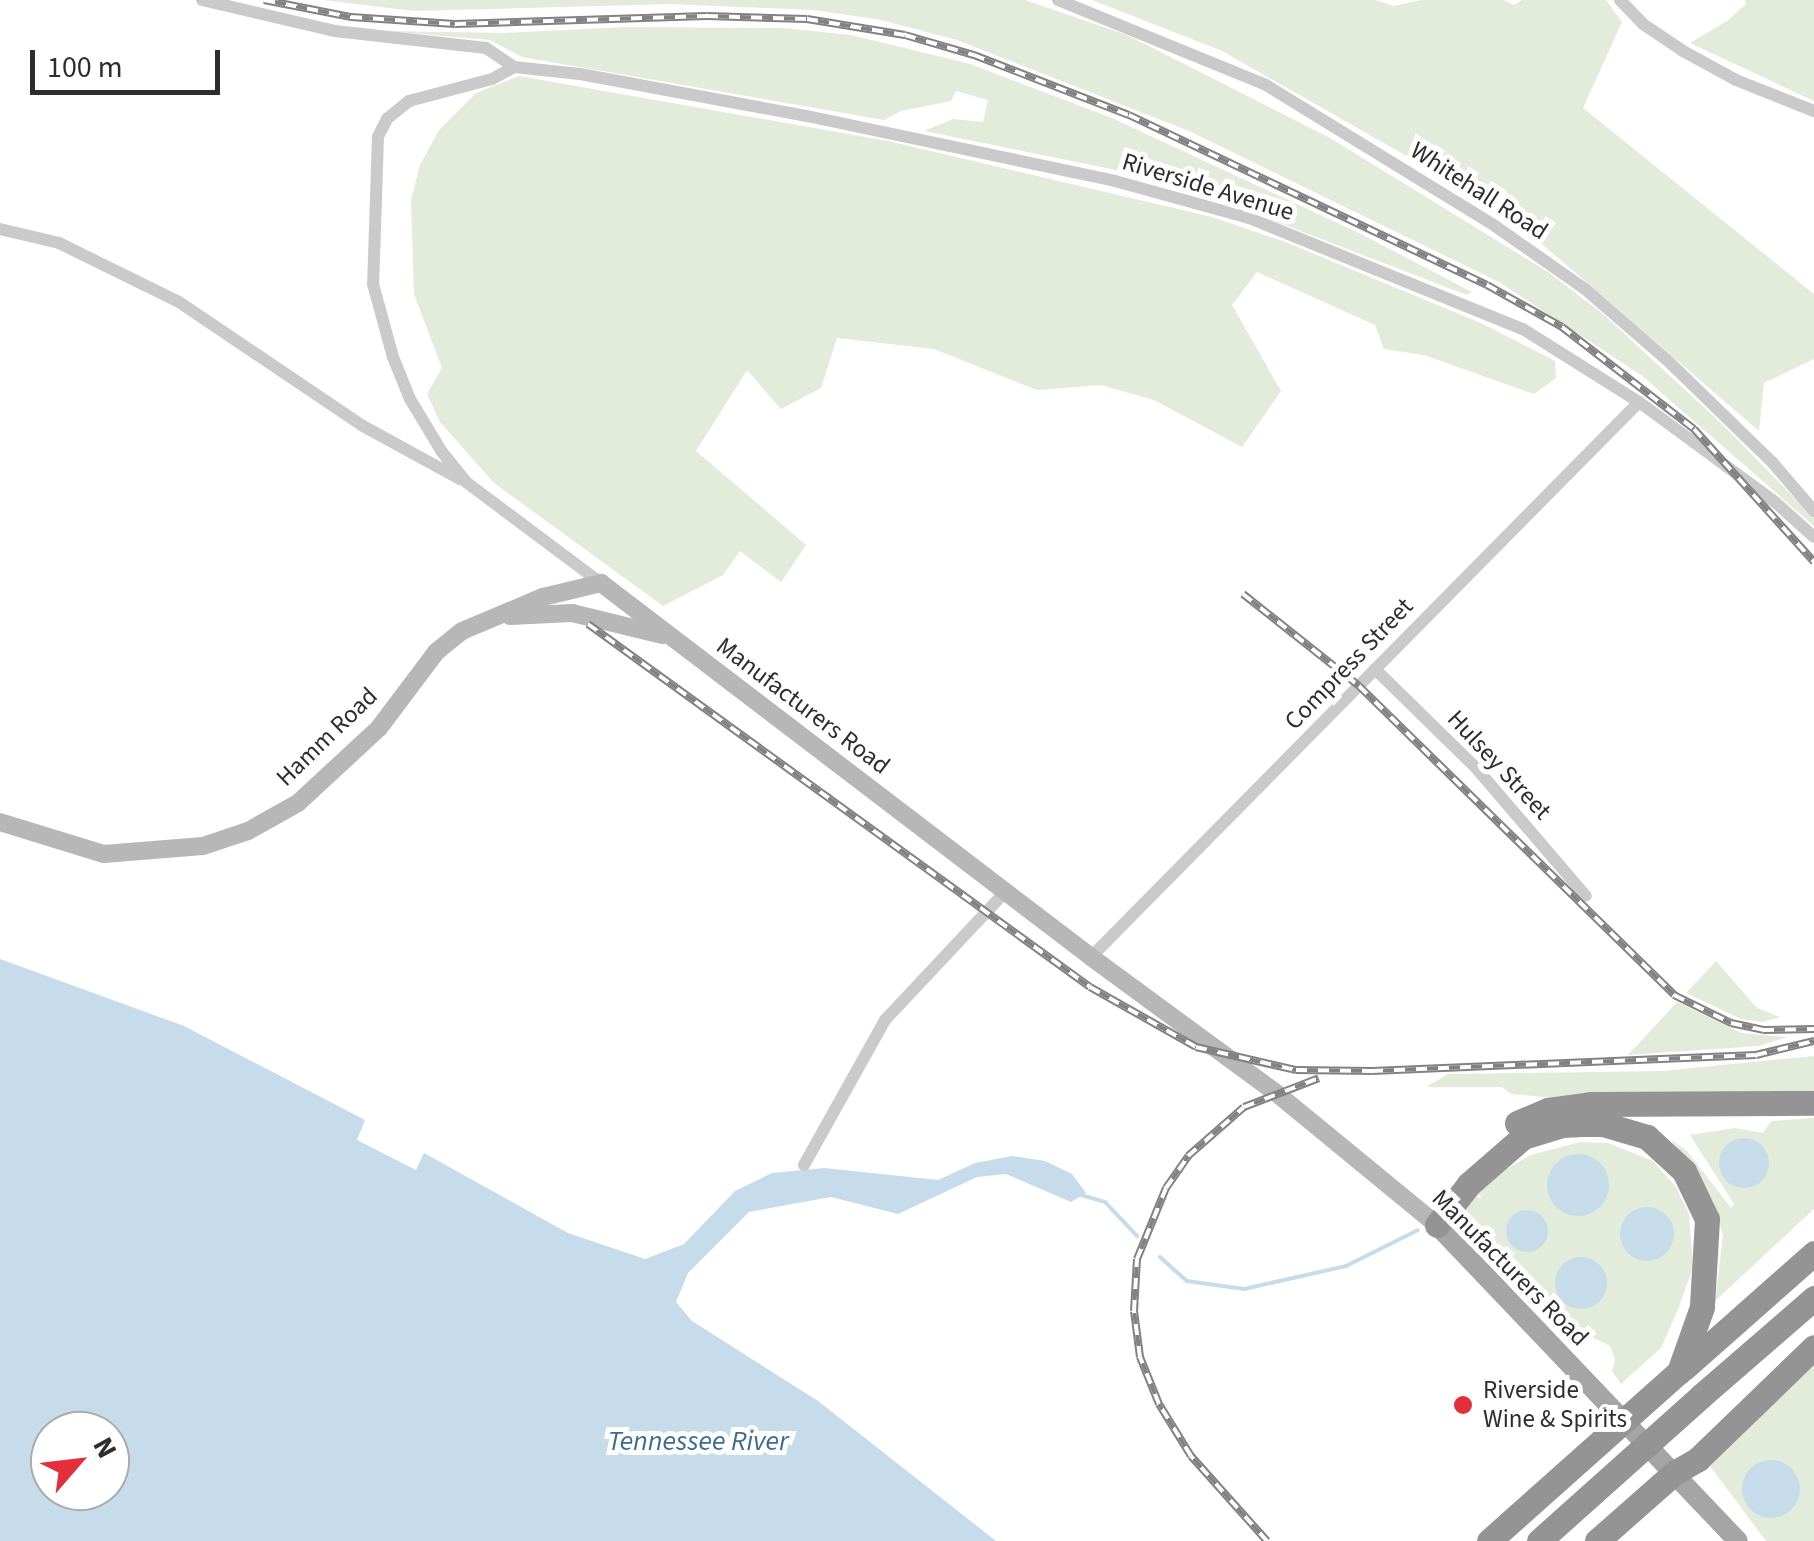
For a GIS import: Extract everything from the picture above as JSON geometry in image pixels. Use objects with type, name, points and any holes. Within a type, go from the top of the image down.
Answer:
[{"type":"highway","points":[[1431,1220],[1466,1163],[1496,1136],[1548,1110],[1592,1104],[1814,1103]]},
{"type":"highway","points":[[1431,1220],[1523,1138],[1562,1125],[1602,1124],[1647,1137],[1684,1171],[1706,1219],[1702,1306],[1679,1372]]},
{"type":"highway","points":[[1488,1541],[1814,1254]]},
{"type":"highway","points":[[1539,1541],[1814,1298]]},
{"type":"highway","points":[[1598,1541],[1674,1473],[1698,1458],[1814,1347]]},
{"type":"main road","name":"Hamm Road","points":[[0,822],[104,854],[202,846],[248,831],[298,803],[379,728],[436,652],[462,631],[543,596],[601,583]]},
{"type":"main road","name":"Manufacturers Road","points":[[601,583],[1091,957],[1275,1092],[1431,1220],[1738,1541]]},
{"type":"main road","points":[[490,618],[572,614],[670,637]]},
{"type":"street","points":[[202,0],[335,31],[486,48],[514,67]]},
{"type":"street","name":"Whitehall Road","points":[[1058,0],[1266,85],[1495,226],[1585,289],[1667,360],[1772,462],[1814,511]]},
{"type":"street","points":[[1620,0],[1643,24],[1683,51],[1736,80],[1814,111]]},
{"type":"street","name":"Riverside Avenue","points":[[514,67],[580,74],[807,116],[1115,182],[1250,218],[1523,329],[1639,402],[1776,502],[1814,537]]},
{"type":"street","name":"Manufacturers Road","points":[[514,67],[492,79],[409,101],[388,119],[378,137],[373,284],[393,357],[410,399],[466,482],[601,583]]},
{"type":"street","points":[[0,228],[59,243],[179,302],[363,426],[466,482]]},
{"type":"street","name":"Compress Street","points":[[1091,957],[1639,402]]},
{"type":"street","name":"Hulsey Street","points":[[1375,669],[1477,769],[1586,896]]},
{"type":"street","points":[[804,1166],[885,1020],[1006,891]]},
{"type":"green space","points":[[323,0],[1025,0],[1127,35],[1330,138],[1548,272],[1603,314],[1723,425],[1814,518],[1814,526],[1641,375],[1499,282],[1189,131],[957,40],[881,20],[814,10],[670,4],[414,11]]},
{"type":"green space","points":[[1092,0],[1375,0],[1394,6],[1421,0],[1503,0],[1514,5],[1522,0],[1606,0],[1622,22],[1583,108],[1814,294],[1814,359],[1764,383],[1759,431],[1505,212],[1222,51]]},
{"type":"green space","points":[[1745,0],[1814,0],[1814,101],[1690,43],[1727,21],[1746,4]]},
{"type":"green space","points":[[627,27],[783,28],[851,35],[970,64],[1112,118],[1361,234],[1472,292],[1467,295],[1204,194],[1111,169],[924,131],[953,119],[983,122],[988,100],[956,91],[951,101],[901,111],[884,120],[522,57],[490,40],[386,31],[503,33]]},
{"type":"green space","points":[[519,76],[888,141],[1212,217],[1288,243],[1481,323],[1555,361],[1556,378],[1534,394],[1424,355],[1384,349],[1375,325],[1257,272],[1232,305],[1281,391],[1242,447],[1154,400],[1101,385],[1037,390],[934,349],[837,338],[821,388],[781,409],[747,370],[696,451],[806,545],[781,582],[740,551],[723,575],[663,606],[494,483],[440,422],[427,394],[442,368],[414,294],[411,200],[420,165],[439,130],[476,93]]},
{"type":"green space","points":[[1716,961],[1757,1008],[1780,1017],[1763,1022],[1741,1019],[1686,993]]},
{"type":"green space","points":[[1677,1002],[1742,1033],[1787,1037],[1759,1046],[1628,1055]]},
{"type":"green space","points":[[1814,1056],[1814,1090],[1556,1098],[1511,1094],[1502,1087],[1426,1087],[1448,1074],[1662,1071]]},
{"type":"green space","points":[[1814,1118],[1814,1209],[1715,1301],[1723,1236],[1714,1203],[1693,1166],[1670,1139],[1687,1151],[1731,1208],[1734,1204],[1690,1135],[1735,1128],[1763,1133],[1771,1121]]},
{"type":"green space","points":[[1580,1142],[1608,1143],[1653,1161],[1676,1187],[1689,1214],[1693,1267],[1679,1307],[1661,1348],[1621,1384],[1612,1371],[1615,1360],[1610,1346],[1571,1327],[1560,1332],[1468,1233],[1462,1217],[1474,1195],[1482,1199],[1476,1190],[1508,1168],[1531,1155]]},
{"type":"green space","points":[[1814,1366],[1814,1541],[1766,1541],[1707,1462]]},
{"type":"water","name":"Tennessee River","points":[[0,959],[184,1026],[365,1120],[357,1140],[416,1170],[424,1153],[568,1233],[645,1259],[684,1244],[735,1191],[772,1173],[824,1168],[938,1180],[975,1163],[1012,1156],[1045,1161],[1072,1174],[1086,1193],[1071,1202],[1006,1174],[977,1177],[898,1214],[831,1197],[749,1212],[688,1273],[676,1302],[692,1321],[818,1401],[996,1541],[0,1541]]},
{"type":"water","points":[[1744,1138],[1762,1145],[1769,1163],[1762,1181],[1744,1188],[1726,1181],[1719,1163],[1726,1145]]},
{"type":"water","points":[[1578,1154],[1600,1163],[1609,1185],[1600,1207],[1578,1216],[1556,1207],[1547,1185],[1556,1163]]},
{"type":"water","points":[[1647,1207],[1666,1215],[1674,1234],[1666,1253],[1647,1261],[1628,1253],[1620,1234],[1628,1215]]},
{"type":"water","points":[[1527,1210],[1542,1216],[1548,1231],[1542,1246],[1527,1252],[1512,1246],[1506,1231],[1512,1216]]},
{"type":"water","points":[[1581,1257],[1600,1264],[1607,1283],[1600,1302],[1581,1309],[1562,1302],[1555,1283],[1562,1264]]},
{"type":"water","points":[[1771,1460],[1792,1468],[1800,1489],[1792,1510],[1771,1518],[1750,1510],[1742,1489],[1750,1468]]},
{"type":"waterway","points":[[1081,1195],[1105,1202],[1137,1236]]},
{"type":"waterway","points":[[1160,1257],[1187,1281],[1244,1289],[1346,1266],[1418,1230]]},
{"type":"railway","points":[[264,0],[351,17],[455,24],[707,16],[807,19],[905,35],[974,55],[1129,115],[1487,285],[1562,327],[1694,429],[1814,562]]},
{"type":"railway","points":[[1243,594],[1359,686],[1674,995],[1731,1023],[1763,1030],[1814,1029]]},
{"type":"railway","points":[[588,624],[1090,987],[1196,1047],[1296,1070],[1372,1071],[1756,1055],[1814,1041]]},
{"type":"railway","points":[[1267,1541],[1191,1456],[1159,1404],[1140,1357],[1134,1311],[1137,1259],[1166,1188],[1188,1156],[1244,1107],[1319,1078]]},
{"type":"place","name":"Riverside Wine & Spirits","points":[[1463,1405]]}]
